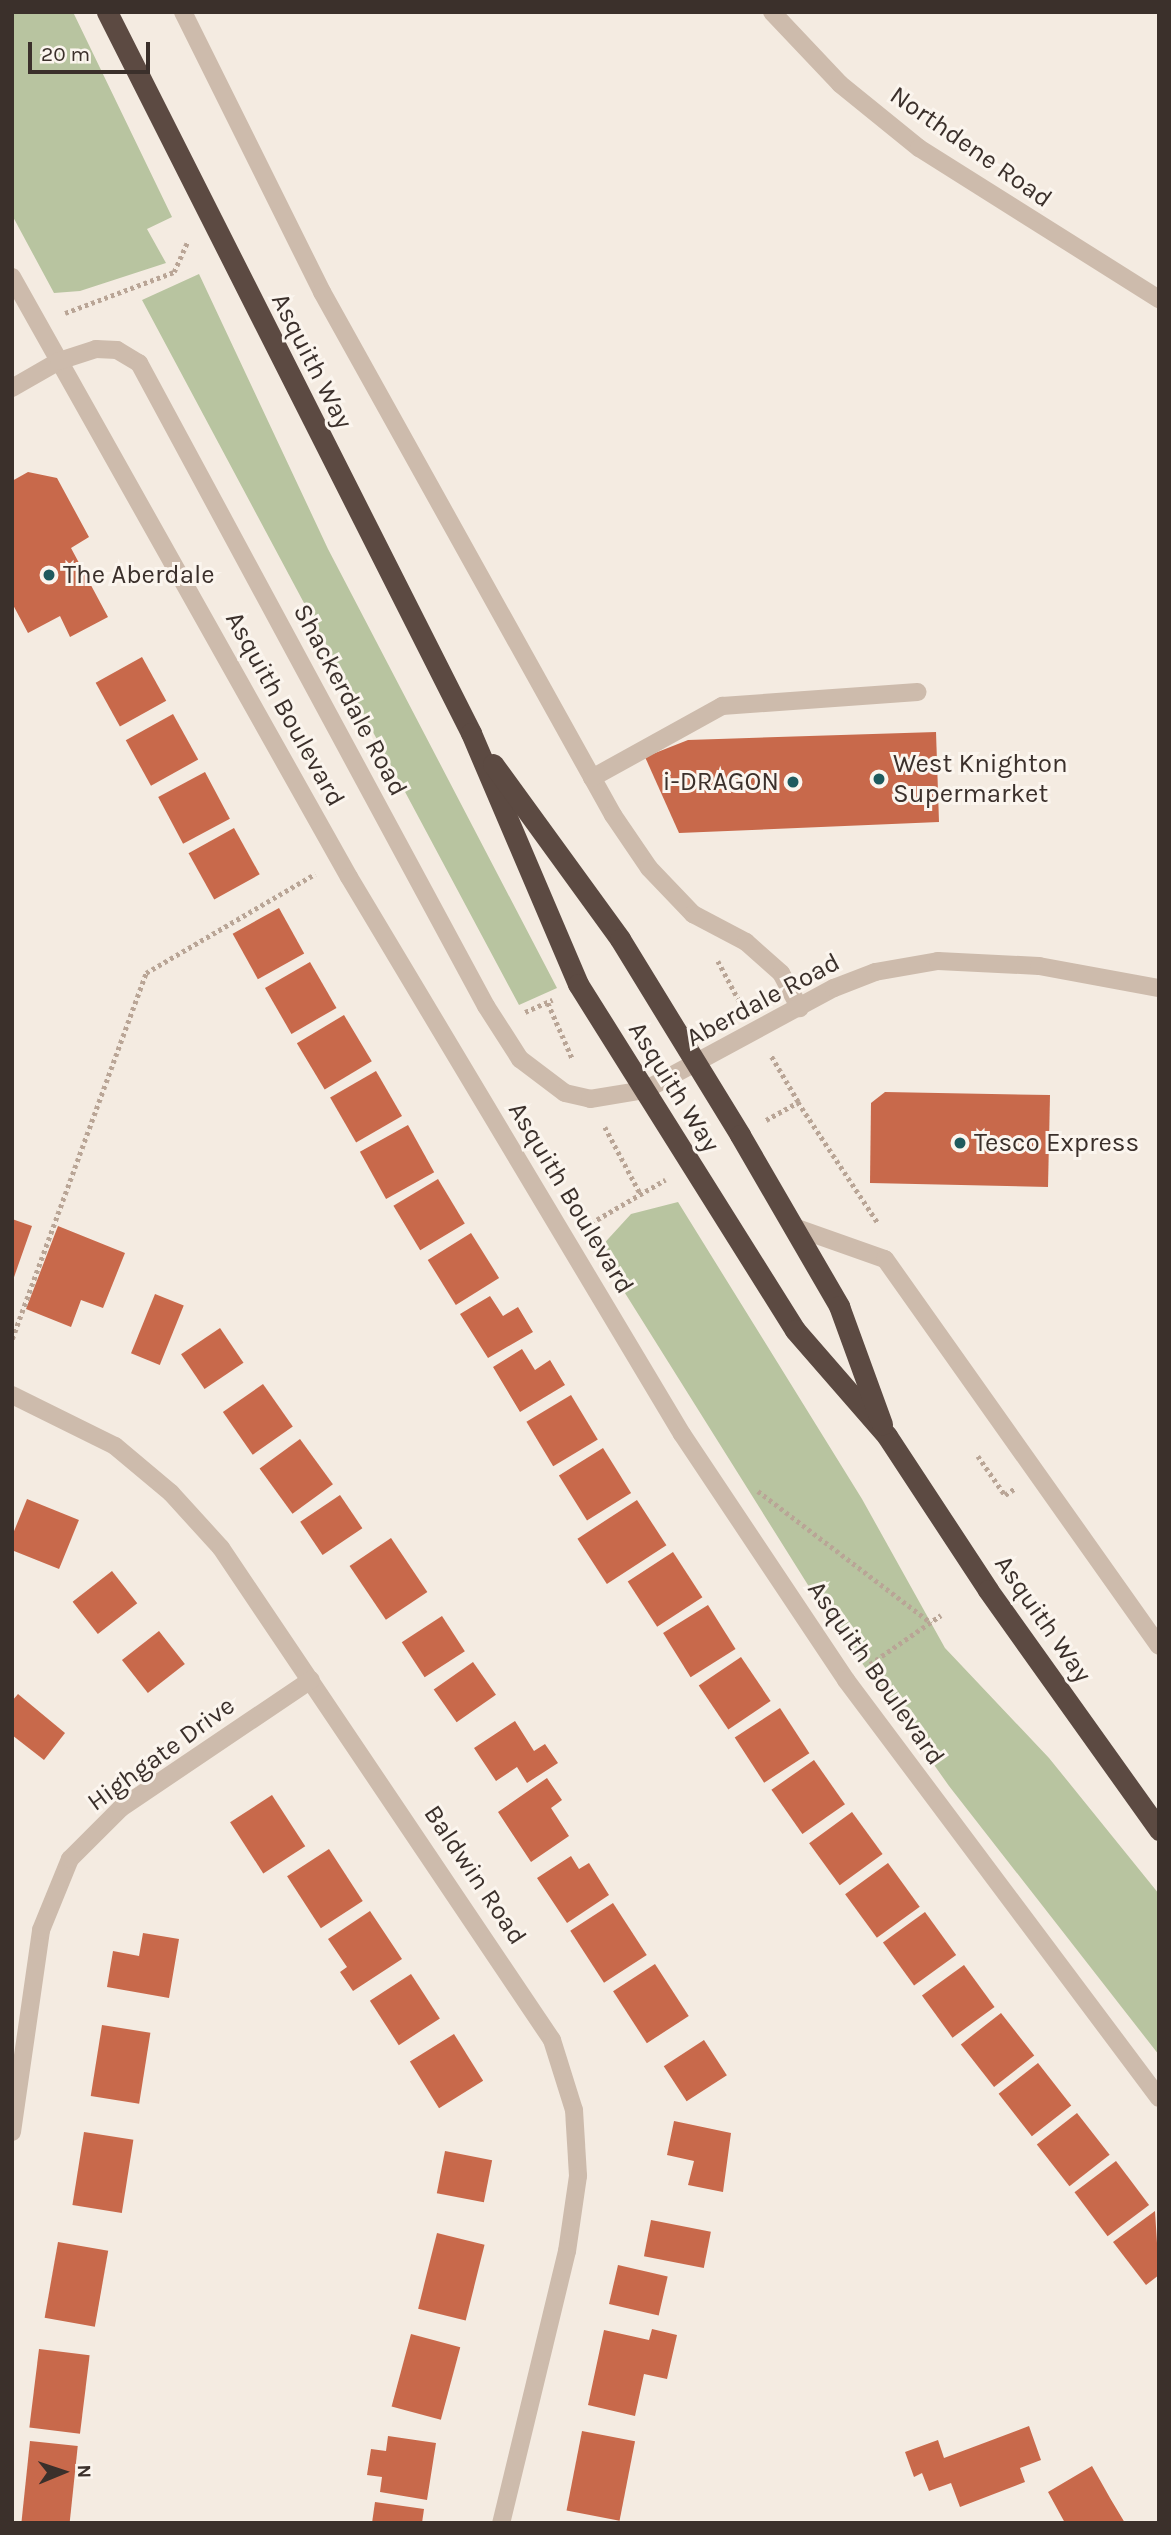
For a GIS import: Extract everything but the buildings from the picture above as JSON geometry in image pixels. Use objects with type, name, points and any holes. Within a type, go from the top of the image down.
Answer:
[{"type":"highway","name":"Asquith Way","points":[[107,12],[213,228],[471,733],[578,984],[795,1330],[887,1436],[988,1590],[1159,1830]]},
{"type":"highway","name":"Asquith Way","points":[[471,733],[620,939],[794,1227],[839,1306],[887,1436]]},
{"type":"street","points":[[183,12],[322,292],[592,779],[649,868],[693,914],[746,942],[781,973],[800,1008]]},
{"type":"street","name":"Northdene Road","points":[[772,12],[840,84],[919,148],[1159,299]]},
{"type":"street","name":"Asquith Boulevard","points":[[12,277],[340,860],[682,1434],[846,1680],[1159,2098]]},
{"type":"street","name":"Shackerdale Road","points":[[12,388],[59,361],[96,349],[117,350],[139,363],[398,847],[520,1059],[565,1093],[590,1099],[645,1090]]},
{"type":"street","points":[[592,779],[722,706],[918,692]]},
{"type":"street","name":"Aberdale Road","points":[[645,1090],[698,1066],[800,1008],[875,972],[938,961],[1039,966],[1159,988]]},
{"type":"street","points":[[794,1227],[885,1259],[1159,1646]]},
{"type":"street","name":"Baldwin Road","points":[[12,1395],[115,1446],[171,1493],[221,1548],[552,2040],[574,2110],[578,2176],[567,2251],[501,2523]]},
{"type":"street","name":"Highgate Drive","points":[[12,2132],[41,1930],[70,1859],[121,1808],[311,1681]]},
{"type":"path","points":[[41,330],[65,313],[174,272],[182,244],[213,228]]},
{"type":"path","points":[[12,1339],[146,973],[340,860]]},
{"type":"path","points":[[797,1102],[889,1239],[885,1259]]},
{"type":"path","points":[[747,1483],[931,1623]]},
{"type":"path","points":[[846,1680],[941,1615]]},
{"type":"green space","points":[[12,12],[73,12],[172,217],[147,229],[166,263],[80,291],[54,293],[12,215]]},
{"type":"green space","points":[[199,274],[328,549],[557,988],[519,1005],[142,300]]},
{"type":"green space","points":[[678,1202],[862,1499],[945,1648],[1049,1758],[1159,1894],[1159,2055],[949,1786],[818,1601],[598,1250],[631,1214]]},
{"type":"place","name":"The Aberdale","points":[[49,575]]},
{"type":"place","name":"West Knighton Supermarket","points":[[879,779]]},
{"type":"place","name":"i-DRAGON","points":[[793,782]]},
{"type":"place","name":"Tesco Express","points":[[960,1143]]}]
